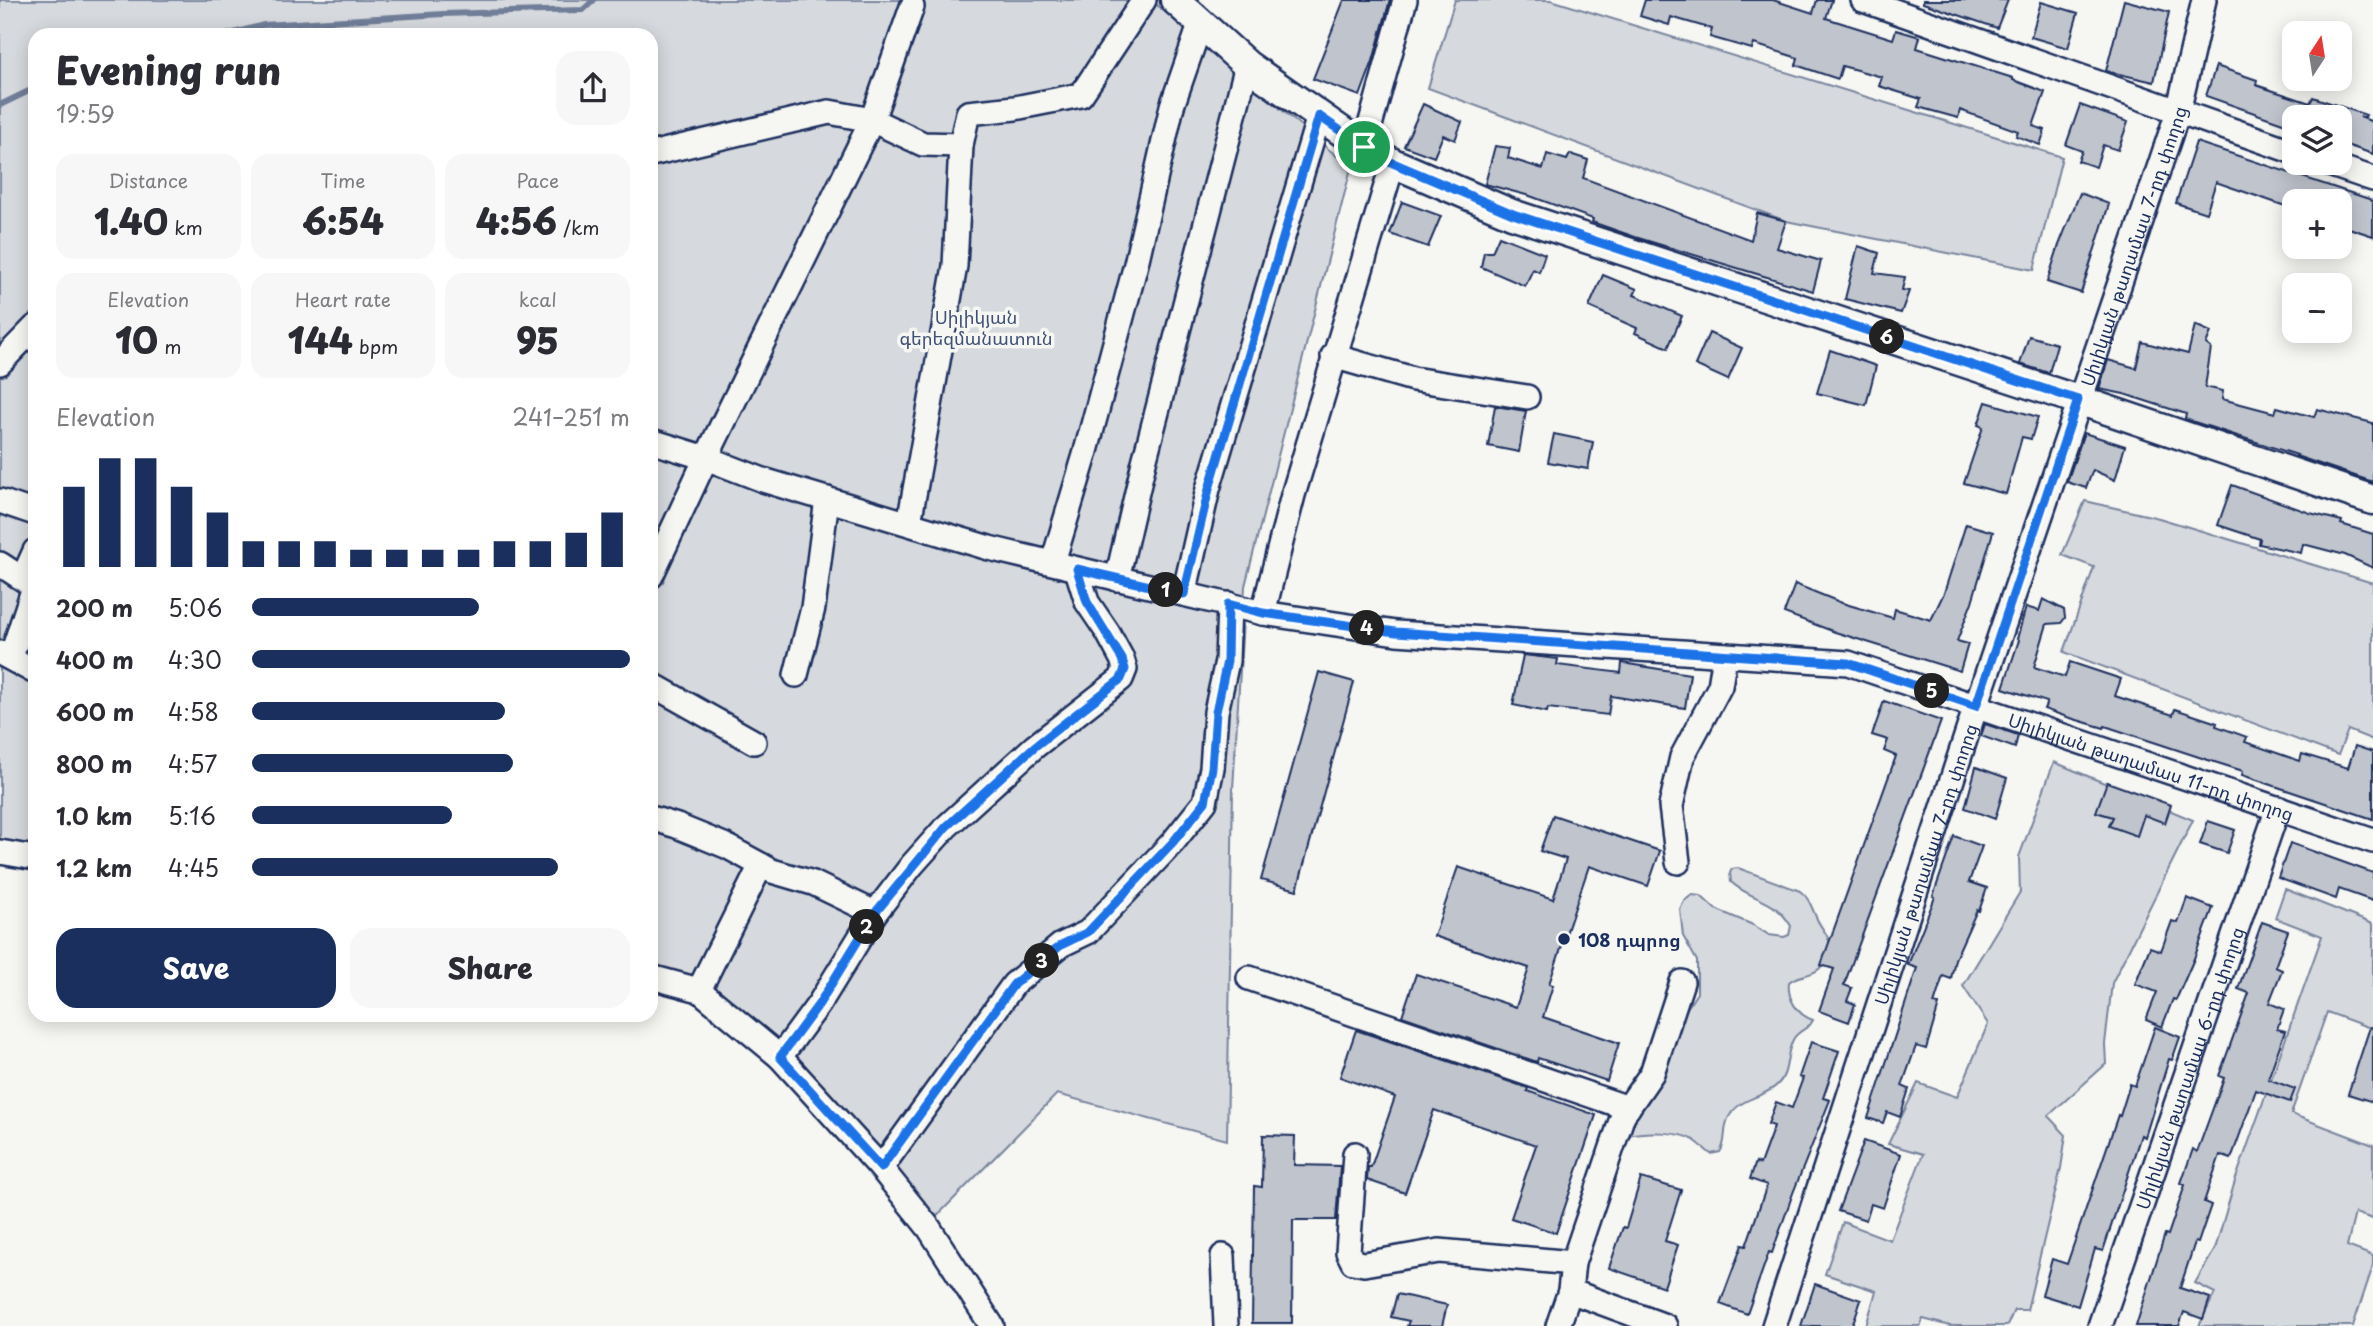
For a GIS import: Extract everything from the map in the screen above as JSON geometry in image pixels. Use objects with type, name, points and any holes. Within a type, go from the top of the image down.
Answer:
[{"type":"main road","points":[[1175,0],[1247,65],[1364,147],[1393,163],[1513,214],[2373,500]]},
{"type":"street","points":[[909,523],[955,266],[961,145],[968,113],[1015,108],[1081,95],[1143,0]]},
{"type":"street","points":[[1364,147],[1405,0]]},
{"type":"street","points":[[1863,0],[2282,148]]},
{"type":"street","name":"Սիլիկյան թաղամաս 7-րդ փողոց","points":[[1774,1326],[1976,706],[2178,112],[2204,0]]},
{"type":"street","points":[[658,561],[872,120],[912,7]]},
{"type":"street","points":[[1053,562],[1133,276],[1172,106],[1200,25]]},
{"type":"street","points":[[1117,579],[1144,462],[1247,65]]},
{"type":"street","points":[[658,152],[830,112],[872,120],[923,144],[961,145]]},
{"type":"street","points":[[1184,594],[1209,489],[1319,116]]},
{"type":"street","points":[[1263,613],[1333,356],[1393,163]]},
{"type":"street","points":[[2352,172],[2373,179]]},
{"type":"street","points":[[0,363],[28,334]]},
{"type":"street","points":[[1333,356],[1413,379],[1527,397]]},
{"type":"street","name":"Սիլիկյան թաղամաս 11-րդ փողոց","points":[[658,443],[706,458],[763,481],[989,548],[1263,613],[1396,632],[1848,663],[2373,841]]},
{"type":"street","points":[[796,675],[813,608],[827,499]]},
{"type":"street","points":[[0,501],[28,511]]},
{"type":"street","points":[[0,564],[28,582]]},
{"type":"street","points":[[780,1057],[819,1004],[875,913],[946,827],[1034,747],[1121,679],[1125,669],[1122,659],[1087,602],[1077,569]]},
{"type":"street","points":[[28,603],[5,655],[28,668]]},
{"type":"street","points":[[881,1168],[1014,984],[1061,945],[1088,932],[1173,842],[1205,802],[1212,768],[1216,712],[1227,661],[1228,604]]},
{"type":"street","points":[[1678,862],[1671,806],[1682,757],[1720,686],[1725,655]]},
{"type":"street","points":[[658,688],[754,742]]},
{"type":"street","name":"Սիլիկյան թաղամաս 6-րդ փողոց","points":[[2100,1326],[2278,808]]},
{"type":"street","points":[[658,820],[726,846],[772,871],[813,883],[875,913]]},
{"type":"street","points":[[0,852],[28,857]]},
{"type":"street","points":[[699,990],[761,865]]},
{"type":"street","points":[[1249,978],[1628,1108]]},
{"type":"street","points":[[658,979],[699,990],[780,1057],[881,1168],[929,1228],[992,1326]]},
{"type":"street","points":[[1558,1326],[1570,1291],[1573,1263],[1623,1115],[1652,1073],[1682,982]]},
{"type":"street","points":[[1355,1154],[1348,1252],[1353,1262],[1364,1265],[1439,1251],[1573,1263]]},
{"type":"street","points":[[1223,1256],[1226,1326]]},
{"type":"street","points":[[1570,1291],[1665,1326]]},
{"type":"green space","name":"Սիլիկյան գերեզմանատուն","points":[[0,0],[1151,0],[1351,168],[1245,586],[1233,789],[1227,1140],[1057,1094],[932,1221],[780,1050],[658,971],[658,28],[28,28],[28,851],[0,846]]},
{"type":"green space","points":[[1455,0],[1551,0],[2062,157],[2034,270],[1786,221],[1428,88]]},
{"type":"green space","points":[[2085,501],[2159,518],[2373,583],[2373,740],[2348,730],[2338,755],[2064,652],[2094,567],[2062,555]]},
{"type":"green space","points":[[2054,762],[2193,820],[2112,983],[2105,1044],[2106,1064],[2048,1116],[2066,1135],[2061,1168],[2027,1310],[2014,1310],[2007,1326],[1950,1326],[1923,1319],[1920,1326],[1866,1326],[1876,1291],[1825,1274],[1843,1222],[1890,1240],[1923,1154],[1888,1144],[1918,1083],[1957,1097],[1988,1024],[1963,986],[2020,892],[2019,857]]},
{"type":"green space","points":[[1738,868],[1800,891],[1808,900],[1827,936],[1830,944],[1822,966],[1815,972],[1789,982],[1794,1005],[1807,1018],[1813,1020],[1794,1038],[1784,1074],[1778,1084],[1732,1112],[1720,1152],[1711,1154],[1694,1140],[1671,1133],[1628,1135],[1628,1124],[1670,1053],[1684,1013],[1697,993],[1697,961],[1683,936],[1680,909],[1684,901],[1692,895],[1701,896],[1715,909],[1769,935],[1789,935],[1791,926],[1778,910],[1731,882],[1732,869]]},
{"type":"green space","points":[[2285,889],[2373,924],[2373,1029],[2327,1012],[2291,1114],[2373,1145],[2373,1219],[2355,1213],[2347,1246],[2373,1256],[2373,1266],[2353,1326],[2199,1326],[2215,1293],[2195,1283],[2215,1249],[2235,1181],[2322,936],[2275,918]]},
{"type":"building","points":[[1344,0],[1390,0],[1360,96],[1313,79]]},
{"type":"building","points":[[1645,0],[1773,0],[1813,13],[1817,0],[1832,0],[1826,18],[1893,39],[1896,30],[1920,37],[1917,48],[2013,78],[2045,92],[2033,126],[2045,130],[2040,145],[2016,136],[2018,131],[1960,110],[1958,118],[1918,107],[1921,99],[1879,86],[1882,77],[1842,66],[1838,79],[1796,65],[1798,58],[1754,44],[1752,49],[1710,37],[1712,29],[1671,17],[1669,25],[1640,16]]},
{"type":"building","points":[[1923,0],[2008,0],[1997,28],[1923,3]]},
{"type":"building","points":[[2124,0],[2169,12],[2154,82],[2106,71]]},
{"type":"building","points":[[2041,2],[2078,13],[2068,48],[2031,37]]},
{"type":"building","points":[[2216,66],[2257,80],[2256,85],[2310,103],[2313,97],[2337,105],[2282,105],[2282,123],[2206,96]]},
{"type":"building","points":[[1423,104],[1462,122],[1455,140],[1443,135],[1434,157],[1404,146]]},
{"type":"building","points":[[2080,105],[2128,122],[2118,150],[2103,145],[2096,167],[2078,161],[2082,151],[2066,145]]},
{"type":"building","points":[[2352,110],[2366,115],[2360,117],[2373,122],[2373,154],[2352,147]]},
{"type":"building","points":[[2196,142],[2282,170],[2282,175],[2296,175],[2339,189],[2282,189],[2282,205],[2216,182],[2206,213],[2176,203]]},
{"type":"building","points":[[1495,146],[1510,148],[1508,158],[1543,169],[1547,154],[1567,160],[1570,154],[1588,160],[1583,178],[1751,240],[1757,213],[1786,221],[1777,248],[1821,261],[1813,291],[1635,237],[1530,196],[1485,184]]},
{"type":"building","points":[[2080,193],[2109,204],[2081,293],[2047,282]]},
{"type":"building","points":[[2352,193],[2373,202],[2373,236],[2352,229]]},
{"type":"building","points":[[1402,202],[1441,216],[1428,247],[1390,234]]},
{"type":"building","points":[[1499,236],[1545,254],[1539,272],[1533,269],[1525,286],[1481,267],[1484,252],[1492,252]]},
{"type":"building","points":[[1858,246],[1879,253],[1874,273],[1905,277],[1902,290],[1909,291],[1901,313],[1845,299]]},
{"type":"building","points":[[1603,275],[1637,289],[1634,295],[1682,316],[1668,348],[1635,333],[1637,328],[1589,307]]},
{"type":"building","points":[[2195,325],[2211,332],[2206,344],[2211,348],[2205,387],[2223,391],[2222,399],[2275,413],[2277,407],[2314,417],[2317,409],[2373,423],[2373,482],[2185,419],[2186,414],[2099,389],[2108,360],[2136,368],[2142,342],[2188,354]]},
{"type":"building","points":[[1709,333],[1742,348],[1728,380],[1695,365]]},
{"type":"building","points":[[2029,336],[2057,344],[2049,373],[2020,364]]},
{"type":"building","points":[[1830,350],[1876,366],[1866,405],[1817,393]]},
{"type":"building","points":[[1986,402],[2038,417],[2031,439],[2022,437],[2006,494],[1964,483],[1983,427],[1978,425]]},
{"type":"building","points":[[1495,406],[1526,411],[1519,452],[1488,446]]},
{"type":"building","points":[[2084,433],[2125,446],[2115,480],[2093,470],[2086,488],[2067,482]]},
{"type":"building","points":[[1554,434],[1593,442],[1588,469],[1548,462]]},
{"type":"building","points":[[2232,485],[2310,513],[2342,521],[2341,524],[2373,534],[2373,568],[2345,555],[2303,544],[2301,553],[2259,544],[2260,539],[2218,525]]},
{"type":"building","points":[[1966,524],[1993,532],[1957,641],[1968,644],[1960,671],[1784,613],[1795,584],[1842,603],[1893,618],[1895,609],[1931,620],[1944,593]]},
{"type":"building","points":[[2043,599],[2064,610],[2065,618],[2061,623],[2047,624],[2034,667],[2065,677],[2070,662],[2121,679],[2115,696],[2173,715],[2175,709],[2217,723],[2216,726],[2247,737],[2245,742],[2300,761],[2302,754],[2348,768],[2355,746],[2373,752],[2373,819],[2242,775],[2243,771],[2044,709],[2047,702],[2003,688],[2019,640],[2017,639],[2026,607],[2039,611]]},
{"type":"building","points":[[1523,655],[1558,659],[1557,665],[1621,673],[1622,663],[1690,674],[1685,708],[1611,696],[1608,715],[1548,708],[1547,712],[1513,705]]},
{"type":"building","points":[[1319,672],[1354,682],[1297,890],[1261,880]]},
{"type":"building","points":[[1884,701],[1941,721],[1844,985],[1852,988],[1847,1001],[1855,1004],[1849,1022],[1819,1011],[1834,969],[1821,965],[1896,756],[1884,751],[1888,740],[1872,735]]},
{"type":"building","points":[[1985,724],[2018,735],[2015,748],[1981,736]]},
{"type":"building","points":[[1976,767],[2007,778],[1995,819],[1965,808]]},
{"type":"building","points":[[2107,782],[2171,805],[2165,823],[2144,815],[2137,836],[2109,826],[2113,817],[2096,812]]},
{"type":"building","points":[[1553,815],[1660,851],[1648,886],[1589,866],[1549,984],[1553,985],[1543,1017],[1619,1043],[1607,1081],[1538,1058],[1537,1062],[1402,1016],[1416,974],[1516,1007],[1529,968],[1434,936],[1458,867],[1553,899],[1566,859],[1540,851]]},
{"type":"building","points":[[2208,821],[2235,830],[2227,853],[2200,844]]},
{"type":"building","points":[[1954,836],[1982,846],[1969,882],[1987,888],[1979,911],[1977,910],[1955,959],[1951,979],[1943,976],[1934,1004],[1939,1005],[1926,1049],[1916,1046],[1902,1086],[1909,1089],[1900,1117],[1887,1112],[1883,1123],[1868,1118],[1917,968],[1908,965],[1935,897],[1933,896]]},
{"type":"building","points":[[2290,843],[2373,873],[2373,901],[2339,889],[2336,899],[2278,878]]},
{"type":"building","points":[[2187,898],[2213,908],[2193,961],[2162,1027],[2146,1020],[2157,992],[2135,984],[2150,947],[2161,951],[2172,921],[2178,923]]},
{"type":"building","points":[[2262,922],[2288,931],[2275,967],[2282,970],[2269,1003],[2284,1009],[2277,1029],[2285,1031],[2268,1079],[2295,1089],[2290,1102],[2256,1090],[2231,1159],[2220,1155],[2204,1202],[2211,1205],[2180,1288],[2210,1298],[2203,1319],[2184,1312],[2179,1326],[2136,1326],[2165,1234],[2168,1235],[2185,1185],[2181,1183],[2193,1149],[2197,1152],[2224,1078],[2219,1076],[2249,993],[2238,989]]},
{"type":"building","points":[[2155,1027],[2180,1037],[2172,1060],[2169,1059],[2145,1137],[2141,1135],[2103,1251],[2095,1249],[2078,1306],[2042,1295],[2052,1259],[2067,1264],[2118,1115],[2120,1116],[2130,1084],[2135,1086]]},
{"type":"building","points":[[2370,1027],[2373,1028],[2373,1102],[2348,1094]]},
{"type":"building","points":[[1356,1030],[1528,1088],[1527,1091],[1596,1115],[1556,1233],[1511,1218],[1536,1145],[1434,1110],[1405,1193],[1367,1180],[1368,1167],[1371,1167],[1395,1097],[1340,1077]]},
{"type":"building","points":[[1811,1042],[1839,1051],[1823,1098],[1830,1100],[1747,1314],[1720,1304],[1742,1245],[1746,1246],[1767,1185],[1750,1179],[1756,1162],[1760,1164],[1774,1126],[1768,1124],[1776,1102],[1792,1108],[1803,1078],[1799,1077]]},
{"type":"building","points":[[1263,1135],[1295,1136],[1294,1165],[1340,1166],[1336,1220],[1293,1220],[1292,1323],[1252,1323],[1254,1186],[1262,1187]]},
{"type":"building","points":[[1864,1141],[1901,1154],[1883,1208],[1871,1204],[1866,1220],[1838,1211]]},
{"type":"building","points":[[1641,1178],[1681,1190],[1665,1241],[1678,1245],[1664,1287],[1609,1268],[1623,1227],[1626,1228]]},
{"type":"building","points":[[1815,1284],[1861,1300],[1852,1326],[1801,1326]]},
{"type":"building","points":[[1397,1294],[1447,1305],[1442,1326],[1407,1326],[1409,1321],[1391,1317]]},
{"type":"waterway","points":[[253,28],[264,25],[443,14],[583,10],[594,0]]},
{"type":"waterway","points":[[0,105],[28,91]]},
{"type":"place","name":"108 դպրոց","points":[[1564,939]]},
{"type":"route","points":[[1319,116],[1364,147],[1393,163],[1513,214],[2078,400],[1976,706],[1848,663],[1396,632],[1263,613],[1228,604],[1227,661],[1216,712],[1212,768],[1205,802],[1173,842],[1088,932],[1061,945],[1014,984],[899,1147],[881,1168],[780,1057],[819,1004],[875,913],[946,827],[1034,747],[1121,679],[1125,669],[1122,659],[1087,602],[1077,569],[1184,594],[1209,489],[1319,116]]}]
